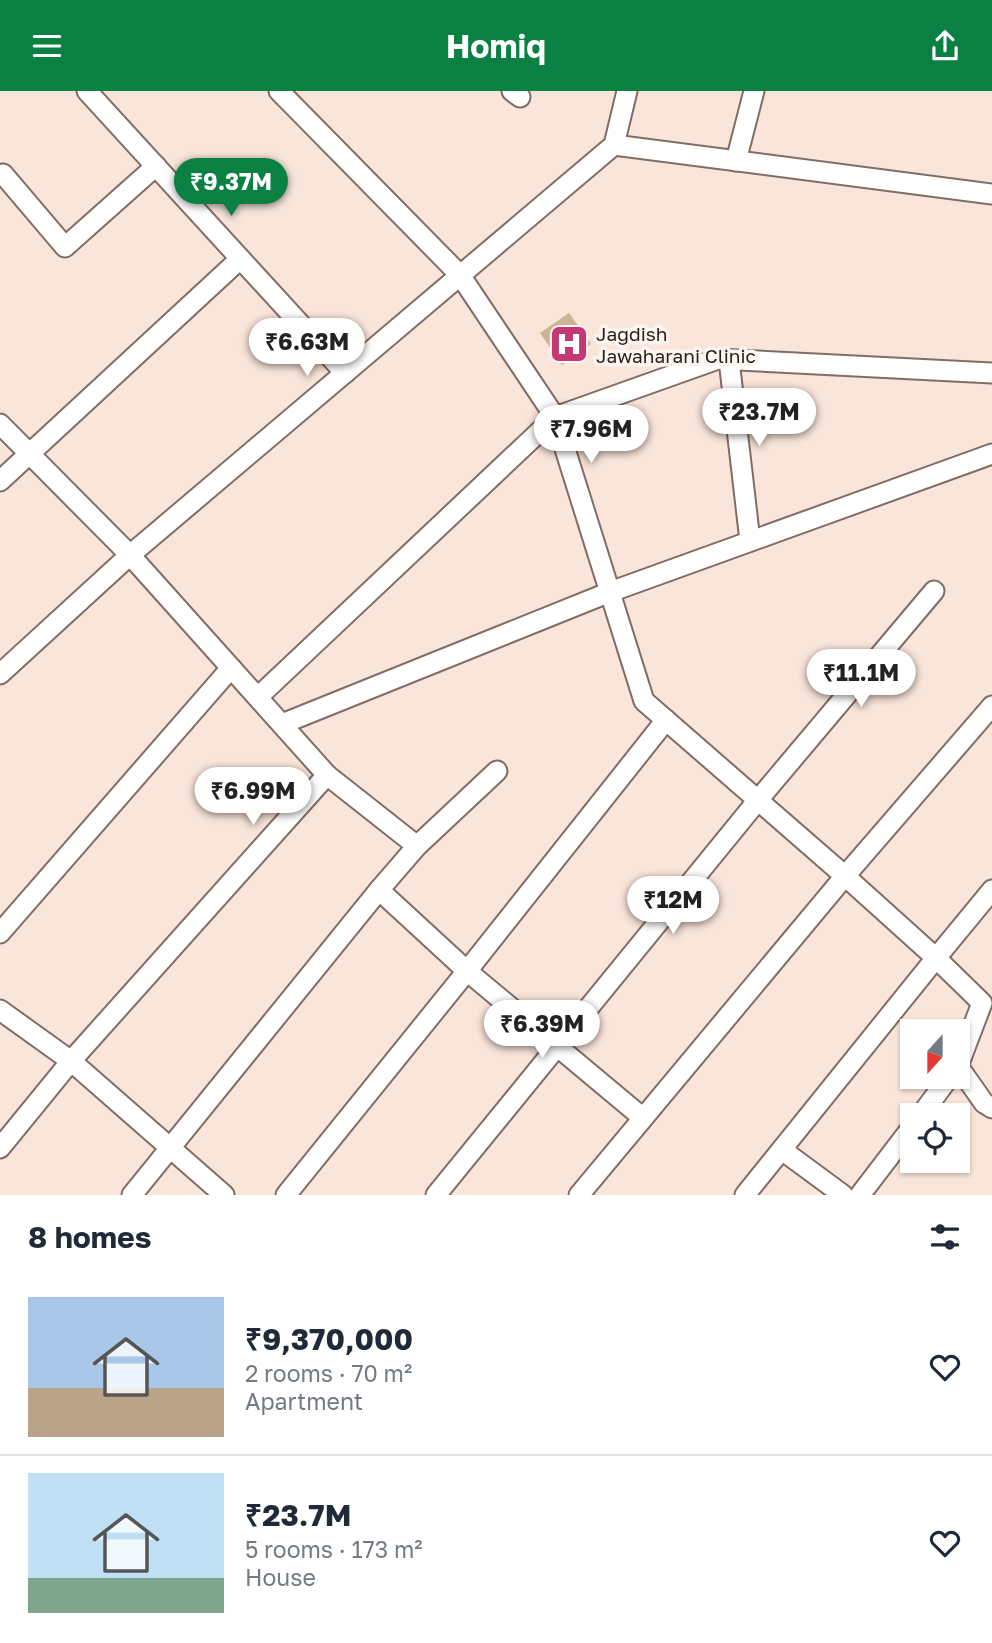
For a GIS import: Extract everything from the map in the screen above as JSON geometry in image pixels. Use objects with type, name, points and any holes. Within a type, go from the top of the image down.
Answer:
[{"type":"street","points":[[87,91],[345,373]]},
{"type":"street","points":[[279,91],[460,275],[555,417],[644,701],[845,876],[982,1003],[970,1033]]},
{"type":"street","points":[[0,674],[130,555],[614,145],[627,91]]},
{"type":"street","points":[[736,161],[754,91]]},
{"type":"street","points":[[614,145],[992,194]]},
{"type":"street","points":[[3,174],[65,247],[156,166]]},
{"type":"street","points":[[0,481],[240,259]]},
{"type":"street","points":[[258,698],[555,417],[718,359],[992,373]]},
{"type":"street","points":[[729,360],[750,541]]},
{"type":"street","points":[[0,424],[130,555],[327,775],[417,846]]},
{"type":"street","points":[[282,725],[610,592],[992,454]]},
{"type":"street","points":[[436,1195],[758,800],[934,591]]},
{"type":"street","points":[[0,933],[231,668]]},
{"type":"street","points":[[579,1195],[845,876],[992,706]]},
{"type":"street","points":[[286,1195],[666,720]]},
{"type":"street","points":[[132,1195],[379,890],[417,846],[497,771]]},
{"type":"street","points":[[0,1148],[71,1061],[327,775]]},
{"type":"street","points":[[379,890],[467,971],[643,1118]]},
{"type":"street","points":[[745,1195],[992,890]]},
{"type":"street","points":[[0,1010],[71,1061],[224,1195]]},
{"type":"street","points":[[970,1087],[992,1108]]},
{"type":"street","points":[[930,1103],[941,1089]]},
{"type":"street","points":[[860,1195],[900,1143]]},
{"type":"street","points":[[782,1150],[843,1195]]},
{"type":"building","points":[[569,313],[591,344],[562,365],[540,333]]},
{"type":"place","name":"Jagdish Jawaharani Clinic","points":[[569,344]]}]
